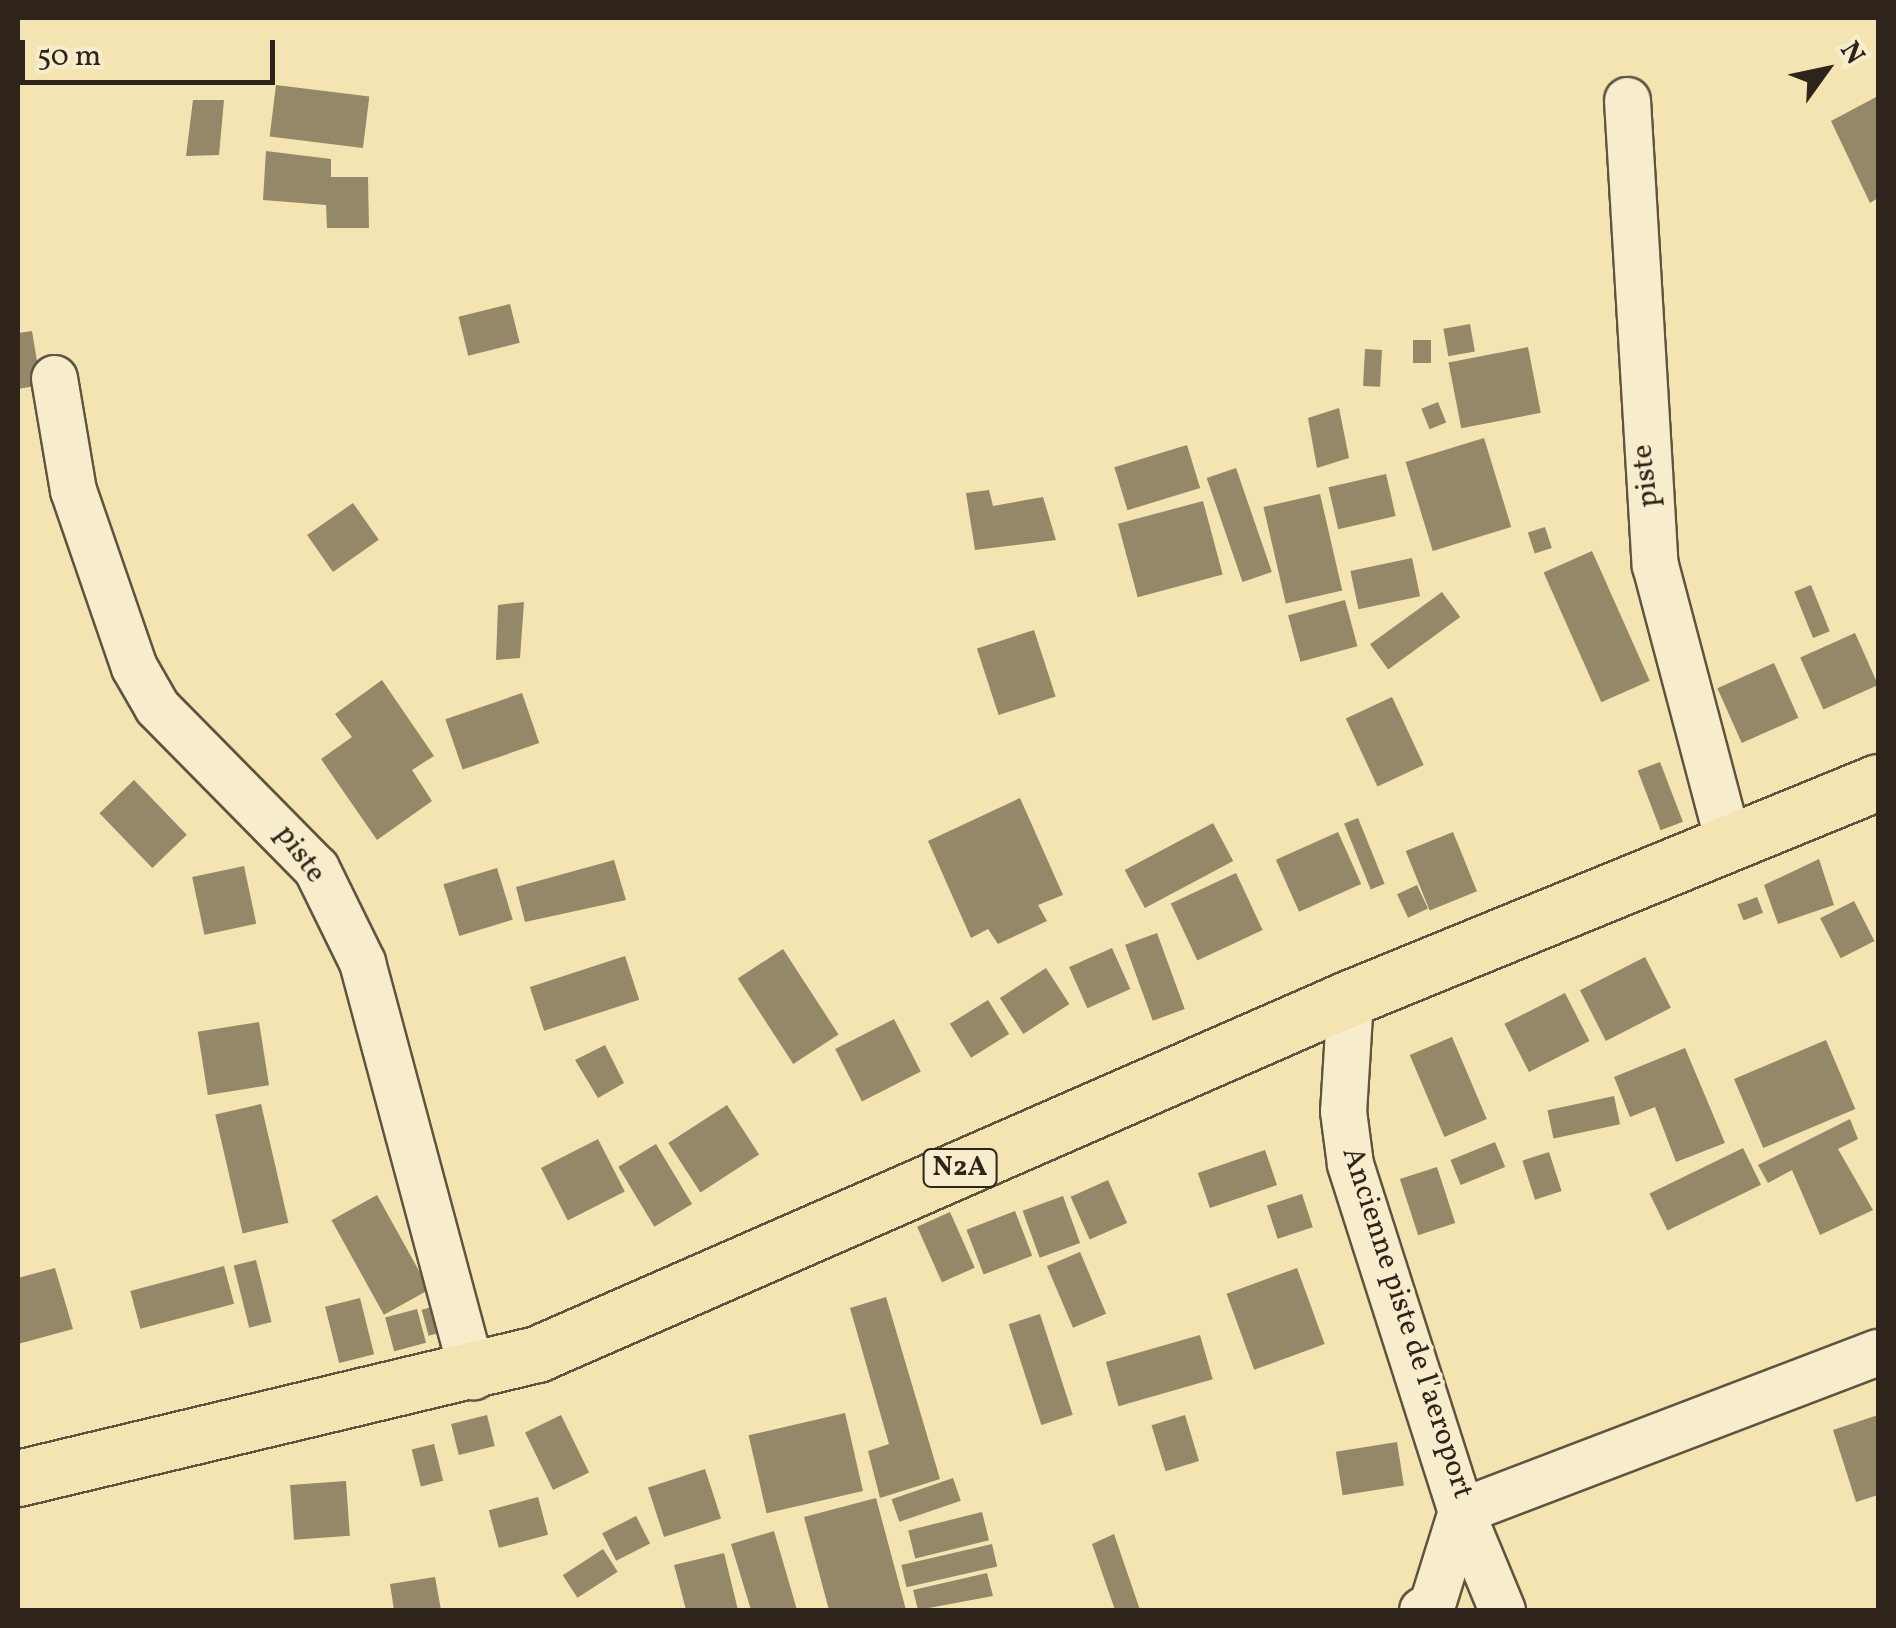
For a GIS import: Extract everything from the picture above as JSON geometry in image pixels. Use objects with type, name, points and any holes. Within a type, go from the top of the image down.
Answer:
[{"type":"highway","name":"N2A","points":[[18,1478],[473,1376],[1350,998],[1878,782]]},
{"type":"street","name":"piste","points":[[1627,100],[1655,565],[1728,842]]},
{"type":"street","name":"piste","points":[[54,378],[73,490],[134,667],[157,708],[316,868],[362,962],[473,1376]]},
{"type":"street","name":"Ancienne piste de l'aeroport","points":[[1350,998],[1342,1111],[1350,1164],[1460,1511],[1878,1352]]},
{"type":"street","points":[[1422,1610],[1432,1604],[1460,1511]]},
{"type":"street","points":[[1460,1511],[1502,1610]]},
{"type":"building","points":[[276,85],[369,96],[363,148],[270,137]]},
{"type":"building","points":[[1878,96],[1878,198],[1870,203],[1831,121]]},
{"type":"building","points":[[193,100],[224,100],[219,155],[186,156]]},
{"type":"building","points":[[266,151],[331,159],[331,177],[368,177],[369,228],[327,228],[326,205],[263,200]]},
{"type":"building","points":[[510,304],[520,343],[468,356],[459,317]]},
{"type":"building","points":[[1470,324],[1475,352],[1448,356],[1443,329]]},
{"type":"building","points":[[32,331],[41,385],[18,389],[18,333]]},
{"type":"building","points":[[1413,340],[1431,340],[1431,363],[1413,363]]},
{"type":"building","points":[[1528,347],[1541,413],[1461,428],[1448,362]]},
{"type":"building","points":[[1365,349],[1382,350],[1380,387],[1363,386]]},
{"type":"building","points":[[1438,402],[1446,422],[1430,429],[1421,409]]},
{"type":"building","points":[[1339,408],[1349,458],[1317,468],[1308,418]]},
{"type":"building","points":[[1484,438],[1511,527],[1433,551],[1406,462]]},
{"type":"building","points":[[1187,445],[1200,488],[1127,510],[1114,467]]},
{"type":"building","points":[[1236,468],[1272,572],[1243,582],[1207,478]]},
{"type":"building","points":[[1386,474],[1396,516],[1338,529],[1329,487]]},
{"type":"building","points":[[989,490],[993,506],[1043,497],[1056,540],[975,550],[966,493]]},
{"type":"building","points":[[1320,494],[1342,590],[1286,604],[1263,507]]},
{"type":"building","points":[[1203,501],[1223,574],[1138,597],[1118,524]]},
{"type":"building","points":[[353,503],[379,540],[333,572],[307,535]]},
{"type":"building","points":[[1545,527],[1552,548],[1535,553],[1528,533]]},
{"type":"building","points":[[1592,551],[1650,681],[1601,702],[1544,573]]},
{"type":"building","points":[[1412,558],[1420,596],[1358,609],[1350,571]]},
{"type":"building","points":[[1811,585],[1830,631],[1813,638],[1794,592]]},
{"type":"building","points":[[1442,592],[1460,617],[1388,669],[1370,644]]},
{"type":"building","points":[[1345,600],[1357,646],[1300,662],[1288,615]]},
{"type":"building","points":[[524,602],[520,658],[496,660],[498,605]]},
{"type":"building","points":[[1034,630],[1056,697],[999,715],[977,649]]},
{"type":"building","points":[[1855,633],[1878,685],[1823,709],[1800,657]]},
{"type":"building","points":[[1774,663],[1798,718],[1742,743],[1717,688]]},
{"type":"building","points":[[382,680],[434,756],[412,770],[432,801],[377,840],[321,759],[352,737],[335,714]]},
{"type":"building","points":[[522,693],[539,743],[463,769],[445,719]]},
{"type":"building","points":[[1392,697],[1424,765],[1377,787],[1346,719]]},
{"type":"building","points":[[1660,762],[1683,822],[1661,830],[1638,771]]},
{"type":"building","points":[[134,780],[187,835],[152,868],[99,813]]},
{"type":"building","points":[[1020,798],[1063,895],[1038,905],[1047,921],[998,944],[988,929],[971,938],[928,841]]},
{"type":"building","points":[[1358,818],[1385,884],[1371,889],[1344,824]]},
{"type":"building","points":[[1213,823],[1233,861],[1145,908],[1125,870]]},
{"type":"building","points":[[1338,832],[1361,884],[1299,912],[1276,860]]},
{"type":"building","points":[[1453,832],[1477,891],[1430,910],[1406,851]]},
{"type":"building","points":[[1819,859],[1834,905],[1778,924],[1764,885]]},
{"type":"building","points":[[614,860],[626,900],[525,922],[516,887]]},
{"type":"building","points":[[244,866],[256,924],[204,935],[192,877]]},
{"type":"building","points":[[497,868],[513,920],[459,936],[443,884]]},
{"type":"building","points":[[1236,873],[1263,930],[1197,961],[1171,903]]},
{"type":"building","points":[[1417,885],[1428,909],[1408,918],[1397,894]]},
{"type":"building","points":[[1757,897],[1763,913],[1743,920],[1737,905]]},
{"type":"building","points":[[1854,901],[1874,941],[1841,958],[1820,918]]},
{"type":"building","points":[[1157,933],[1185,1009],[1153,1021],[1125,945]]},
{"type":"building","points":[[1112,948],[1130,989],[1087,1008],[1069,967]]},
{"type":"building","points":[[783,949],[839,1035],[793,1064],[738,978]]},
{"type":"building","points":[[625,956],[639,1000],[544,1031],[530,987]]},
{"type":"building","points":[[1645,957],[1671,1008],[1606,1041],[1580,990]]},
{"type":"building","points":[[1046,968],[1069,1004],[1023,1034],[1000,998]]},
{"type":"building","points":[[1565,993],[1590,1041],[1529,1072],[1504,1024]]},
{"type":"building","points":[[988,1000],[1009,1034],[971,1058],[950,1024]]},
{"type":"building","points":[[894,1019],[921,1072],[862,1102],[835,1049]]},
{"type":"building","points":[[259,1022],[269,1085],[208,1095],[198,1032]]},
{"type":"building","points":[[1452,1037],[1487,1119],[1444,1137],[1410,1055]]},
{"type":"building","points":[[1826,1040],[1855,1109],[1763,1148],[1734,1079]]},
{"type":"building","points":[[605,1045],[624,1083],[598,1098],[575,1060]]},
{"type":"building","points":[[1685,1048],[1725,1143],[1676,1162],[1655,1107],[1630,1117],[1614,1077]]},
{"type":"building","points":[[1614,1096],[1620,1124],[1554,1139],[1547,1110]]},
{"type":"building","points":[[261,1104],[288,1223],[243,1233],[215,1115]]},
{"type":"building","points":[[727,1105],[759,1154],[700,1193],[668,1143]]},
{"type":"building","points":[[1850,1119],[1858,1139],[1838,1149],[1873,1210],[1820,1235],[1792,1170],[1768,1183],[1758,1165]]},
{"type":"building","points":[[598,1139],[625,1192],[568,1221],[541,1168]]},
{"type":"building","points":[[1495,1142],[1505,1167],[1461,1185],[1450,1160]]},
{"type":"building","points":[[656,1144],[692,1204],[654,1227],[618,1167]]},
{"type":"building","points":[[1743,1148],[1761,1185],[1667,1230],[1650,1194]]},
{"type":"building","points":[[1265,1150],[1277,1185],[1210,1208],[1198,1173]]},
{"type":"building","points":[[1549,1152],[1562,1191],[1535,1200],[1522,1161]]},
{"type":"building","points":[[1437,1167],[1455,1223],[1418,1235],[1400,1179]]},
{"type":"building","points":[[1108,1180],[1127,1223],[1090,1240],[1071,1197]]},
{"type":"building","points":[[1302,1194],[1313,1227],[1278,1239],[1267,1205]]},
{"type":"building","points":[[377,1195],[429,1289],[384,1315],[332,1220]]},
{"type":"building","points":[[1063,1196],[1080,1243],[1040,1258],[1023,1211]]},
{"type":"building","points":[[1015,1211],[1032,1256],[984,1274],[966,1230]]},
{"type":"building","points":[[950,1212],[975,1268],[942,1282],[917,1227]]},
{"type":"building","points":[[1080,1252],[1106,1314],[1073,1328],[1047,1266]]},
{"type":"building","points":[[256,1260],[271,1322],[249,1328],[234,1266]]},
{"type":"building","points":[[224,1266],[234,1304],[140,1329],[130,1291]]},
{"type":"building","points":[[55,1268],[73,1329],[18,1344],[18,1278]]},
{"type":"building","points":[[1297,1268],[1325,1344],[1254,1370],[1227,1294]]},
{"type":"building","points":[[886,1297],[940,1479],[880,1498],[868,1451],[889,1444],[850,1308]]},
{"type":"building","points":[[360,1298],[374,1354],[339,1363],[325,1307]]},
{"type":"building","points":[[439,1305],[446,1331],[429,1336],[422,1310]]},
{"type":"building","points":[[417,1309],[426,1343],[394,1351],[385,1318]]},
{"type":"building","points":[[1040,1314],[1073,1415],[1041,1425],[1009,1324]]},
{"type":"building","points":[[1200,1335],[1213,1379],[1118,1406],[1106,1362]]},
{"type":"building","points":[[845,1413],[863,1491],[767,1513],[749,1435]]},
{"type":"building","points":[[487,1415],[495,1446],[459,1455],[451,1424]]},
{"type":"building","points":[[561,1415],[589,1473],[553,1490],[525,1433]]},
{"type":"building","points":[[1185,1415],[1199,1461],[1166,1471],[1152,1425]]},
{"type":"building","points":[[1878,1415],[1878,1495],[1856,1502],[1833,1430]]},
{"type":"building","points":[[1397,1442],[1404,1485],[1343,1495],[1336,1452]]},
{"type":"building","points":[[434,1444],[443,1481],[421,1486],[412,1450]]},
{"type":"building","points":[[705,1469],[721,1518],[664,1537],[648,1488]]},
{"type":"building","points":[[953,1478],[961,1501],[899,1522],[892,1499]]},
{"type":"building","points":[[346,1481],[350,1536],[294,1540],[290,1485]]},
{"type":"building","points":[[538,1497],[548,1535],[499,1548],[489,1510]]},
{"type":"building","points":[[876,1498],[906,1610],[829,1610],[804,1517]]},
{"type":"building","points":[[982,1512],[989,1540],[915,1559],[908,1530]]},
{"type":"building","points":[[636,1516],[650,1544],[616,1561],[602,1533]]},
{"type":"building","points":[[774,1531],[797,1610],[751,1610],[731,1544]]},
{"type":"building","points":[[1114,1534],[1140,1610],[1115,1610],[1092,1544]]},
{"type":"building","points":[[992,1544],[997,1566],[907,1587],[901,1565]]},
{"type":"building","points":[[603,1549],[618,1572],[577,1598],[563,1575]]},
{"type":"building","points":[[724,1553],[738,1610],[686,1610],[674,1565]]},
{"type":"building","points":[[987,1573],[993,1596],[918,1610],[913,1590]]},
{"type":"building","points":[[435,1577],[441,1610],[394,1610],[390,1584]]}]
